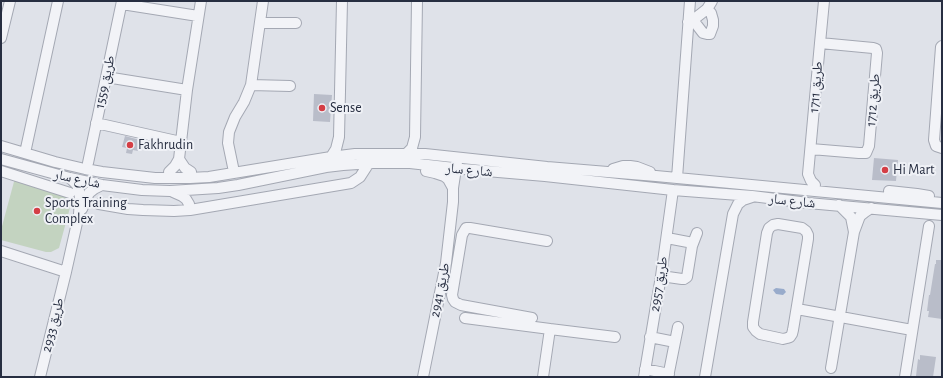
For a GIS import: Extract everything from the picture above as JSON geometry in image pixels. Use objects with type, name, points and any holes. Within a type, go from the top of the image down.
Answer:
[{"type":"street","points":[[1,38],[10,1]]},
{"type":"street","points":[[58,1],[26,150],[125,170],[191,172],[234,168],[264,163],[275,166]]},
{"type":"street","points":[[169,172],[179,159],[187,90],[201,1]]},
{"type":"street","points":[[234,168],[228,144],[229,132],[235,116],[244,102],[251,85],[263,1]]},
{"type":"street","points":[[331,157],[336,148],[339,137],[342,1]]},
{"type":"street","points":[[406,154],[412,148],[415,138],[417,1]]},
{"type":"street","points":[[677,178],[690,21],[690,1]]},
{"type":"street","name":"طريق 1711","points":[[808,174],[824,1]]},
{"type":"street","points":[[122,3],[198,16]]},
{"type":"street","name":"طريق 1559","points":[[88,163],[122,3]]},
{"type":"street","points":[[690,21],[710,5]]},
{"type":"street","points":[[690,21],[703,33],[710,34],[713,26],[710,5]]},
{"type":"street","points":[[260,23],[296,23]]},
{"type":"street","name":"طريق 1712","points":[[811,149],[859,154],[866,153],[869,146],[877,53],[876,49],[873,48],[820,43]]},
{"type":"street","points":[[942,46],[934,140],[936,146],[942,148]]},
{"type":"street","points":[[106,77],[187,90]]},
{"type":"street","points":[[251,85],[290,86]]},
{"type":"street","points":[[96,124],[181,142]]},
{"type":"street","points":[[339,137],[348,151],[356,154]]},
{"type":"street","points":[[415,138],[418,146],[425,154]]},
{"type":"street","name":"شارع سار","points":[[1,146],[26,150],[55,162],[85,169],[155,178],[209,177],[356,154],[425,154],[547,167],[606,171],[942,202]]},
{"type":"street","name":"طريق 2941","points":[[423,377],[446,263],[453,202],[453,188],[461,158]]},
{"type":"street","name":"شارع سار","points":[[1,159],[70,178],[129,189],[170,191],[197,190],[238,185],[326,167],[370,163],[410,163],[673,190],[752,196],[942,215]]},
{"type":"street","points":[[179,159],[185,168],[191,172]]},
{"type":"street","points":[[99,204],[128,210],[190,210],[351,183],[360,177],[370,163]]},
{"type":"street","points":[[390,163],[401,167],[440,174],[448,180],[453,188]]},
{"type":"street","name":"طريق 2941","points":[[453,202],[459,189],[459,169]]},
{"type":"street","points":[[1,170],[70,193]]},
{"type":"street","points":[[36,182],[49,173]]},
{"type":"street","points":[[799,184],[808,174]]},
{"type":"street","points":[[808,174],[814,185]]},
{"type":"street","name":"طريق 2933","points":[[40,377],[79,214],[80,191],[70,178]]},
{"type":"street","points":[[768,186],[775,183],[799,184],[917,194],[929,196],[942,202]]},
{"type":"street","name":"طريق 2933","points":[[79,214],[89,193],[102,184]]},
{"type":"street","name":"طريق 2957","points":[[644,373],[661,276],[673,190]]},
{"type":"street","points":[[170,191],[186,199],[190,210]]},
{"type":"street","points":[[717,193],[729,204],[733,214]]},
{"type":"street","points":[[705,377],[733,214],[738,204],[752,196]]},
{"type":"street","points":[[839,205],[851,218],[854,232]]},
{"type":"street","points":[[831,368],[854,232],[860,216],[871,208]]},
{"type":"street","points":[[778,224],[802,228],[808,235],[797,310],[790,337],[783,339],[760,334],[753,327],[767,233],[769,228],[773,225],[778,224]]},
{"type":"street","points":[[905,377],[929,226]]},
{"type":"street","points":[[532,318],[461,305],[455,302],[452,295],[462,235],[466,228],[470,228],[547,241]]},
{"type":"street","points":[[661,276],[682,279],[686,278],[693,243],[697,233]]},
{"type":"street","points":[[667,238],[693,243]]},
{"type":"street","points":[[1,252],[66,272]]},
{"type":"street","points":[[446,263],[457,265]]},
{"type":"street","points":[[797,310],[912,330]]},
{"type":"street","points":[[466,318],[615,337]]},
{"type":"street","points":[[644,373],[669,375],[678,327]]},
{"type":"street","points":[[543,377],[550,329]]},
{"type":"street","points":[[650,337],[675,342]]},
{"type":"green space","name":"Sports Training Complex","points":[[15,178],[74,193],[59,248],[51,252],[46,252],[1,240],[1,230]]},
{"type":"water","points":[[776,288],[784,289],[786,292],[783,295],[776,294],[773,290]]},
{"type":"building","name":"Sense","points":[[314,94],[332,95],[330,122],[313,121]]},
{"type":"building","name":"Fakhrudin","points":[[125,136],[140,140],[138,151],[133,150],[132,154],[126,153],[127,148],[122,147]]},
{"type":"building","name":"Hi Mart","points":[[874,158],[898,160],[896,181],[872,180]]},
{"type":"building","points":[[936,260],[942,260],[942,319],[928,317],[929,311],[927,311]]},
{"type":"building","points":[[920,355],[936,357],[933,377],[916,376],[918,359],[920,360]]},
{"type":"place","name":"Sense","points":[[322,108]]},
{"type":"place","name":"Fakhrudin","points":[[130,145]]},
{"type":"place","name":"Hi Mart","points":[[885,170]]},
{"type":"place","name":"Sports Training Complex","points":[[37,211]]}]
